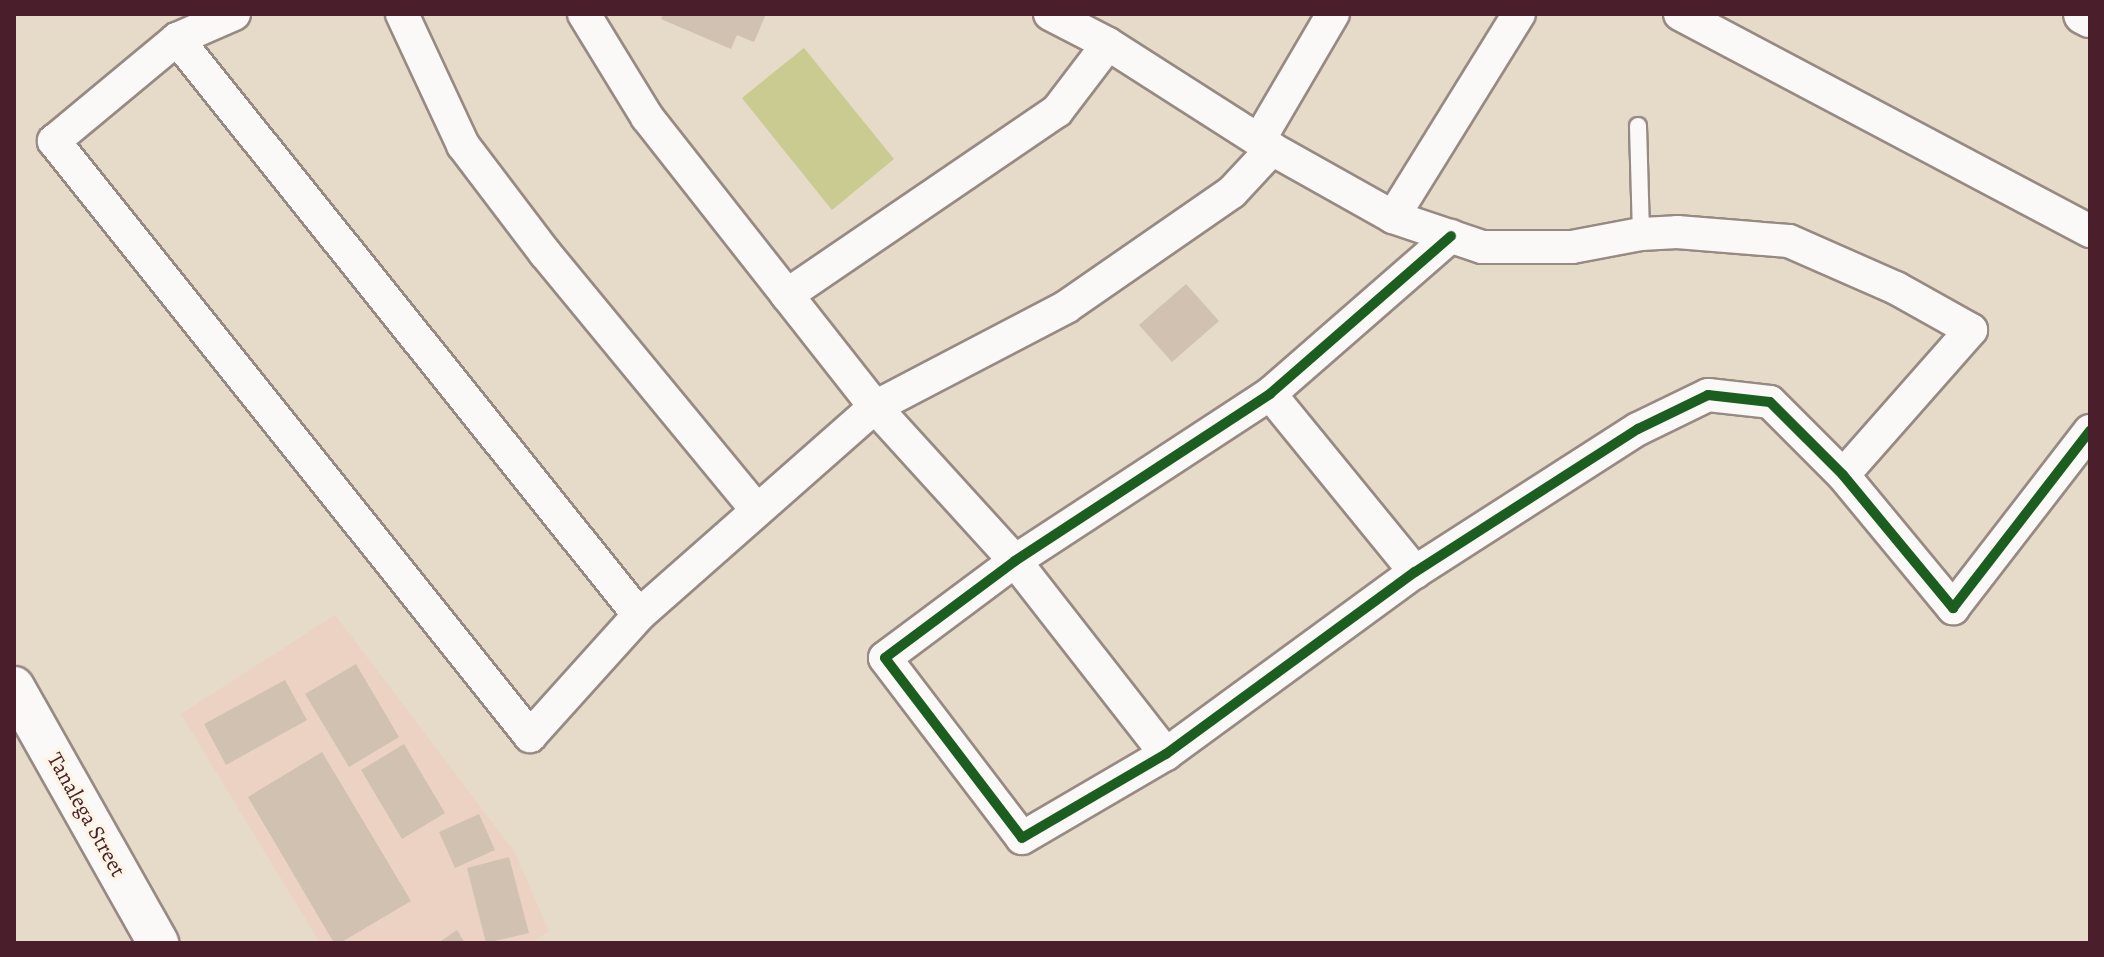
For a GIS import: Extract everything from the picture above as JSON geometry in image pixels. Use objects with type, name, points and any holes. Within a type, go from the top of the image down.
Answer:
[{"type":"street","points":[[234,14],[177,39],[54,141],[530,736],[639,615],[875,407],[1066,307],[1232,192],[1266,144],[1333,14]]},
{"type":"street","points":[[402,14],[463,145],[545,253],[756,509]]},
{"type":"street","points":[[584,14],[647,117],[875,407],[1015,561],[1166,754]]},
{"type":"street","points":[[1050,14],[1108,44],[1266,144],[1393,217],[1482,247],[1572,247],[1641,234],[1677,232],[1789,241],[1896,288],[1971,330],[1843,475]]},
{"type":"street","points":[[1393,217],[1519,14]]},
{"type":"street","points":[[1680,14],[2090,231]]},
{"type":"street","points":[[2084,14],[2090,17]]},
{"type":"street","points":[[177,39],[639,615]]},
{"type":"street","points":[[787,295],[1057,111],[1108,44]]},
{"type":"street","points":[[1451,236],[1270,394],[1015,561],[885,658],[1022,838],[1166,754],[1415,572],[1638,429],[1708,395],[1770,402],[1843,475],[1953,608],[2090,431]]},
{"type":"street","points":[[1270,394],[1415,572]]},
{"type":"street","name":"Tanalega Street","points":[[14,687],[158,943]]},
{"type":"lane","points":[[1638,126],[1641,234]]},
{"type":"shaded area","points":[[335,615],[514,851],[549,931],[531,943],[320,943],[181,714]]},
{"type":"green space","points":[[804,48],[894,159],[832,210],[742,98]]},
{"type":"building","points":[[663,14],[766,14],[754,42],[737,35],[731,49],[661,19]]},
{"type":"building","points":[[1186,284],[1219,321],[1172,362],[1139,325]]},
{"type":"building","points":[[356,664],[399,737],[349,767],[305,694]]},
{"type":"building","points":[[285,680],[307,720],[226,765],[204,724]]},
{"type":"building","points":[[404,744],[445,813],[402,839],[361,770]]},
{"type":"building","points":[[322,752],[411,901],[340,943],[334,943],[248,797]]},
{"type":"building","points":[[479,814],[495,850],[455,868],[439,832]]},
{"type":"building","points":[[509,857],[529,933],[486,943],[467,868]]},
{"type":"building","points":[[457,930],[465,943],[438,943]]},
{"type":"cycle path","points":[[1451,236],[1270,394],[1015,561],[885,658],[1022,838],[1166,754],[1415,572],[1638,429],[1708,395],[1770,402],[1843,475],[1953,608],[2090,431]]}]
